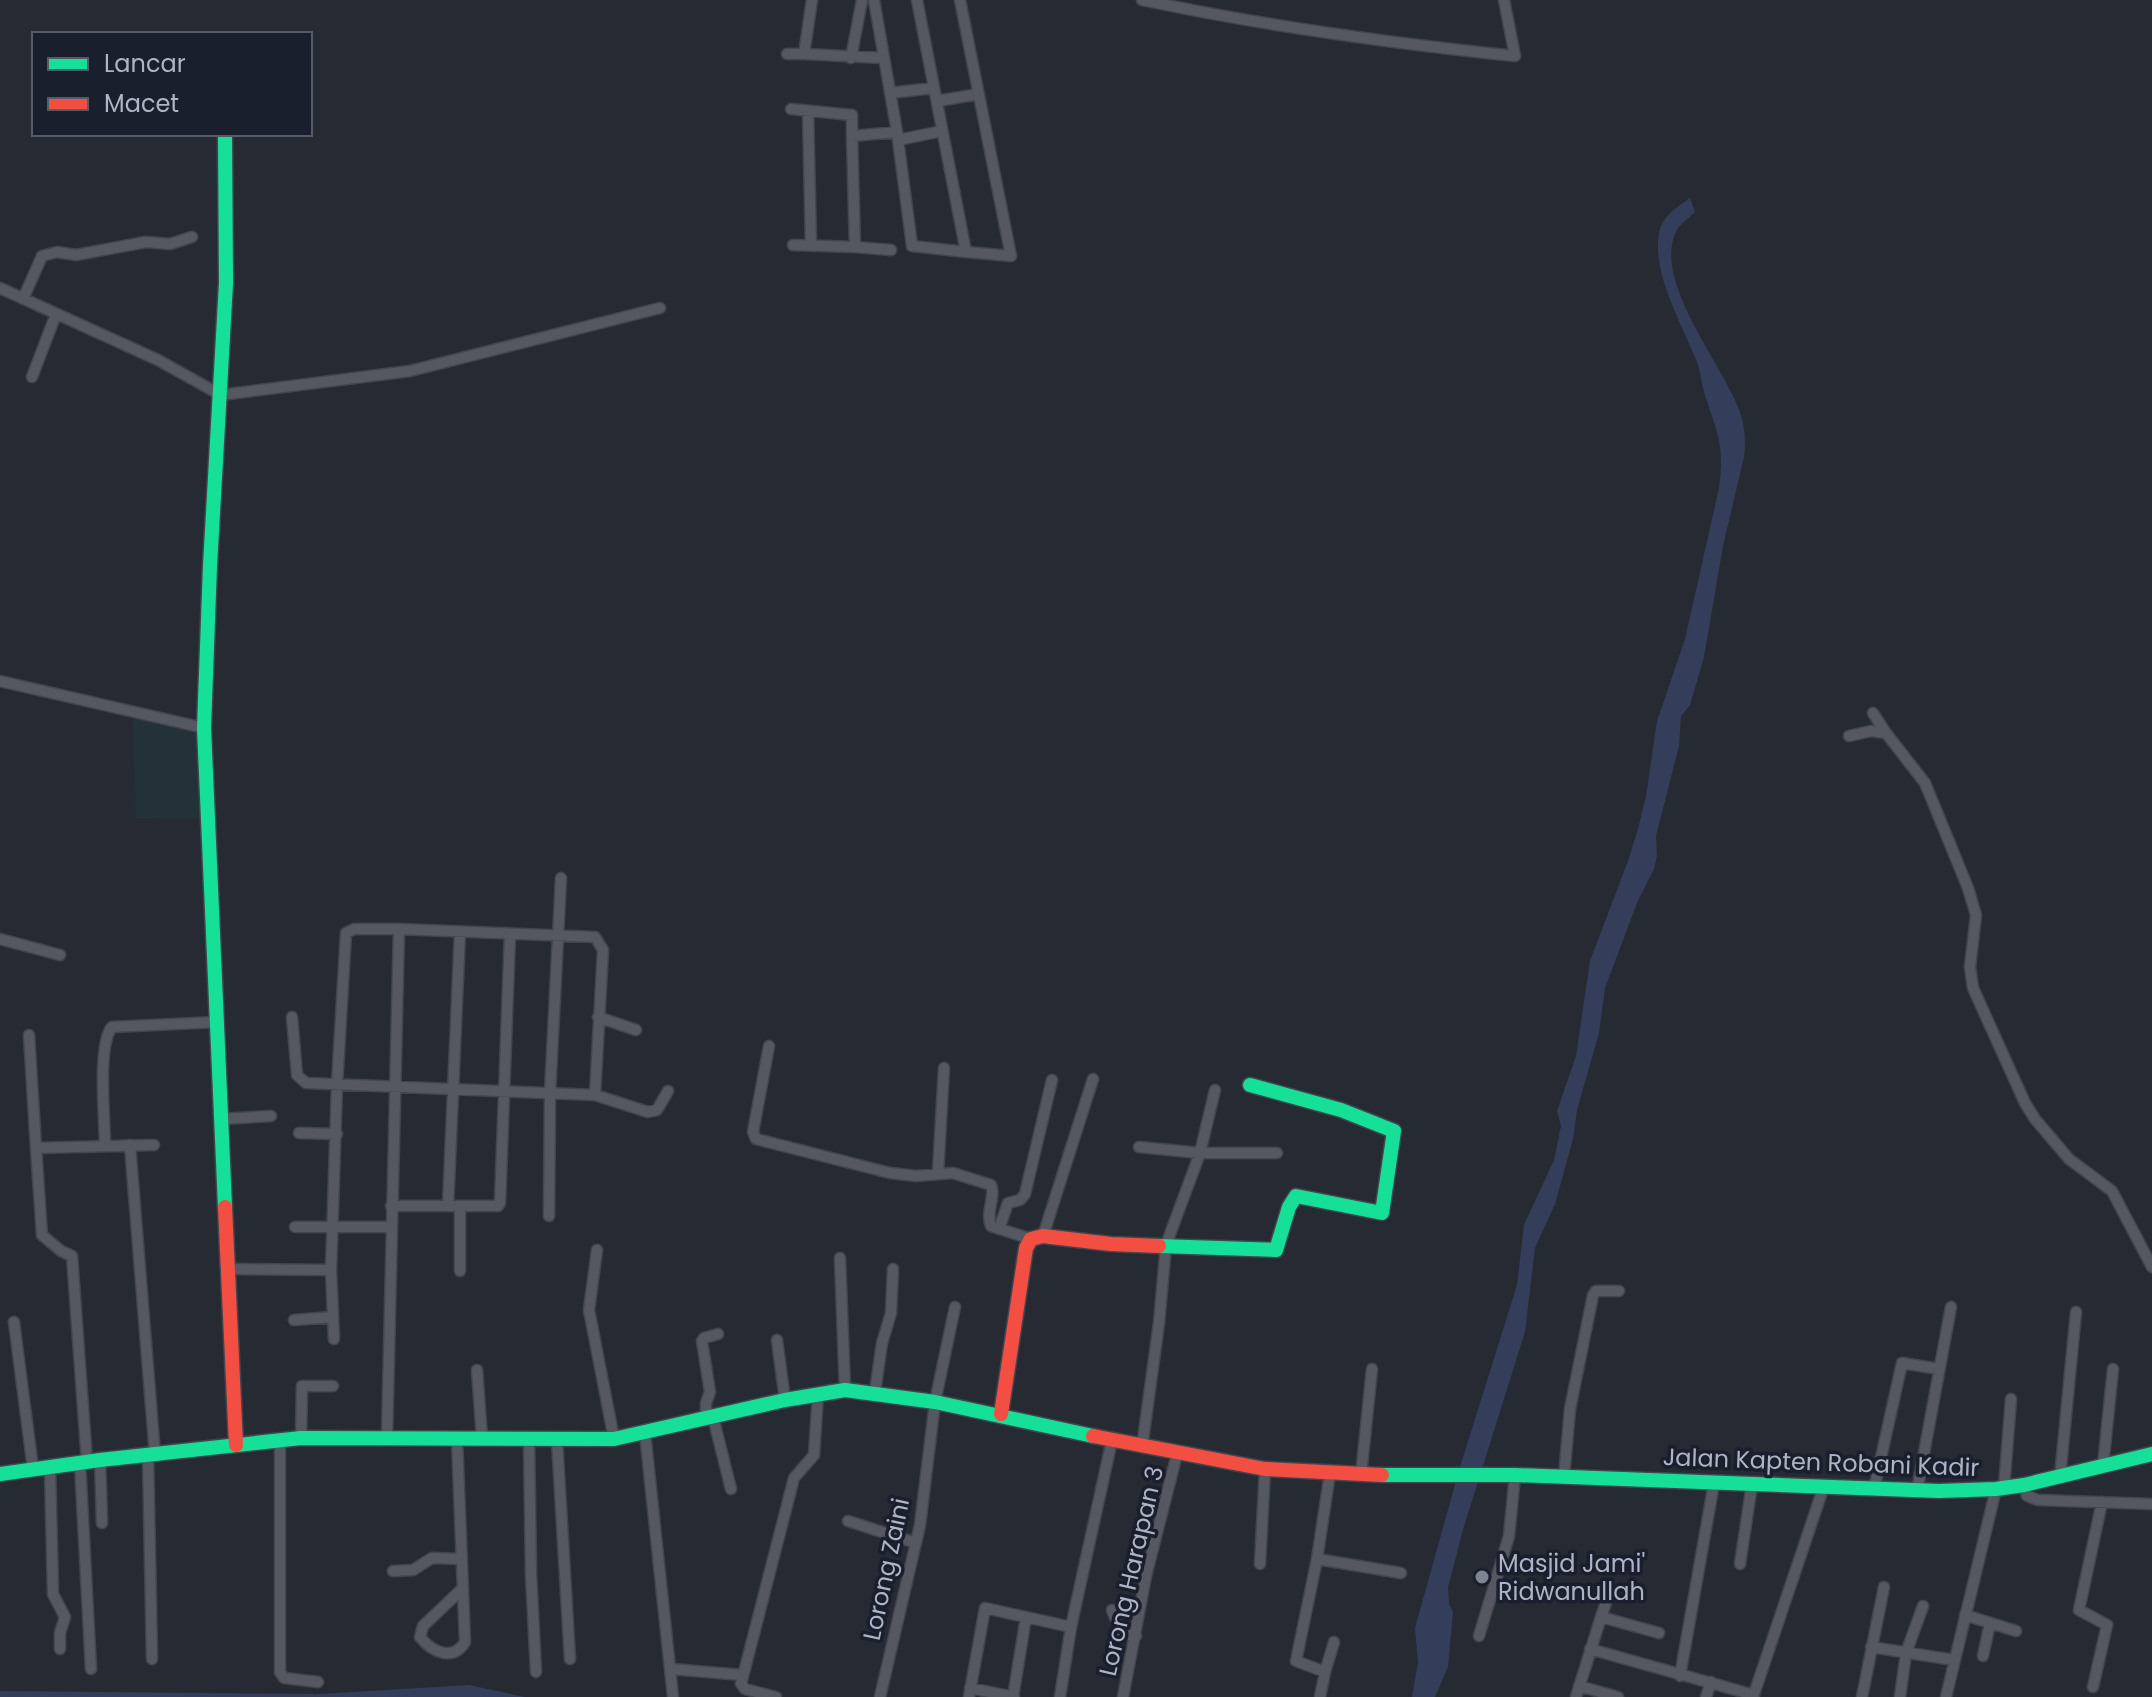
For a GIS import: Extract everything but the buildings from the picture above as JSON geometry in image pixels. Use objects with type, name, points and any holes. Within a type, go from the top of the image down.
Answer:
[{"type":"main road","points":[[225,136],[226,283],[204,728],[236,1445]]},
{"type":"main road","points":[[1001,1414],[1026,1248],[1037,1237],[1100,1243],[1276,1250],[1281,1244],[1290,1201],[1296,1196],[1382,1213],[1394,1131],[1323,1102],[1250,1085]]},
{"type":"main road","name":"Jalan Kapten Robani Kadir","points":[[0,1474],[301,1438],[614,1439],[785,1400],[845,1390],[875,1392],[1001,1414],[1142,1447],[1265,1469],[1361,1475],[1515,1475],[1917,1491],[2024,1485],[2152,1454]]},
{"type":"street","points":[[804,54],[812,0]]},
{"type":"street","points":[[851,58],[862,0]]},
{"type":"street","points":[[874,0],[912,246],[1011,256],[960,0]]},
{"type":"street","points":[[917,0],[966,252]]},
{"type":"street","points":[[1142,0],[1206,14],[1378,41],[1515,56],[1504,0]]},
{"type":"street","points":[[787,54],[883,58]]},
{"type":"street","points":[[890,93],[933,88]]},
{"type":"street","points":[[937,101],[979,94]]},
{"type":"street","points":[[791,109],[852,115],[855,247]]},
{"type":"street","points":[[808,111],[811,245]]},
{"type":"street","points":[[852,136],[897,136],[942,131]]},
{"type":"street","points":[[23,299],[42,256],[57,252],[76,255],[146,242],[170,244],[192,237]]},
{"type":"street","points":[[793,245],[891,250]]},
{"type":"street","points":[[0,288],[158,360],[221,395],[410,371],[660,308]]},
{"type":"street","points":[[32,377],[56,314]]},
{"type":"street","points":[[0,681],[204,728]]},
{"type":"street","points":[[1873,713],[1925,783],[1968,888],[1976,915],[1970,967],[1973,988],[2025,1103],[2069,1159],[2112,1191],[2152,1267]]},
{"type":"street","points":[[1849,736],[1871,731],[1886,733]]},
{"type":"street","points":[[549,1216],[550,1093],[561,878]]},
{"type":"street","points":[[387,1437],[399,929]]},
{"type":"street","points":[[334,1339],[331,1270],[337,1085],[344,937],[349,930],[399,929],[595,937],[603,950],[595,1095]]},
{"type":"street","points":[[448,1206],[460,932]]},
{"type":"street","points":[[391,1206],[498,1206],[500,1203],[510,934]]},
{"type":"street","points":[[0,939],[60,955]]},
{"type":"street","points":[[292,1017],[299,1078],[306,1083],[595,1095],[648,1112],[657,1110],[668,1091]]},
{"type":"street","points":[[598,1017],[636,1030]]},
{"type":"street","points":[[105,1146],[103,1050],[106,1034],[112,1027],[217,1022]]},
{"type":"street","points":[[29,1035],[42,1235],[72,1256],[89,1462],[91,1669]]},
{"type":"street","points":[[769,1046],[753,1132],[756,1139],[890,1173],[916,1176],[958,1174],[992,1186],[989,1223],[999,1229],[1037,1237],[1093,1079]]},
{"type":"street","points":[[938,1173],[944,1068]]},
{"type":"street","points":[[999,1229],[1008,1203],[1020,1200],[1025,1194],[1052,1080]]},
{"type":"street","points":[[1142,1447],[1161,1310],[1166,1245],[1200,1153],[1215,1090]]},
{"type":"street","points":[[221,1119],[271,1116]]},
{"type":"street","points":[[299,1133],[337,1134]]},
{"type":"street","points":[[130,1145],[152,1456],[152,1659]]},
{"type":"street","points":[[36,1148],[154,1145]]},
{"type":"street","points":[[1139,1147],[1200,1153],[1277,1153]]},
{"type":"street","points":[[460,1206],[460,1271]]},
{"type":"street","points":[[295,1227],[391,1227]]},
{"type":"street","points":[[597,1250],[589,1310],[614,1439]]},
{"type":"street","points":[[840,1258],[845,1390]]},
{"type":"street","points":[[229,1269],[331,1270]]},
{"type":"street","points":[[875,1392],[882,1343],[891,1313],[893,1269]]},
{"type":"street","points":[[1564,1477],[1570,1409],[1593,1295],[1596,1291],[1619,1291]]},
{"type":"street","name":"Lorong Zaini","points":[[880,1697],[916,1543],[935,1402],[955,1307]]},
{"type":"street","points":[[1917,1491],[1951,1307]]},
{"type":"street","points":[[2060,1477],[2076,1312]]},
{"type":"street","points":[[294,1320],[333,1317]]},
{"type":"street","points":[[14,1322],[33,1469]]},
{"type":"street","points":[[718,1334],[702,1341],[710,1392],[706,1401],[731,1489]]},
{"type":"street","points":[[777,1340],[785,1400]]},
{"type":"street","points":[[1874,1489],[1902,1363],[1939,1369]]},
{"type":"street","points":[[1361,1475],[1372,1369]]},
{"type":"street","points":[[2103,1466],[2113,1369]]},
{"type":"street","points":[[477,1370],[482,1438]]},
{"type":"street","points":[[301,1438],[302,1386],[333,1386]]},
{"type":"street","points":[[776,1697],[744,1688],[741,1684],[794,1478],[815,1453],[818,1394]]},
{"type":"street","points":[[1946,1697],[2000,1488],[2011,1399]]},
{"type":"street","points":[[645,1433],[673,1697]]},
{"type":"street","points":[[457,1438],[465,1644],[449,1654],[433,1650],[420,1637],[423,1626],[462,1589]]},
{"type":"street","points":[[529,1439],[536,1672]]},
{"type":"street","points":[[557,1440],[570,1659]]},
{"type":"street","points":[[1060,1697],[1071,1627],[1112,1440]]},
{"type":"street","points":[[280,1442],[280,1672],[284,1678],[318,1682]]},
{"type":"street","name":"Lorong Harapan 3","points":[[1123,1697],[1146,1576],[1177,1454]]},
{"type":"street","points":[[89,1462],[102,1523]]},
{"type":"street","points":[[50,1467],[53,1594],[65,1617],[60,1633],[60,1649]]},
{"type":"street","points":[[1260,1564],[1265,1469]]},
{"type":"street","points":[[1325,1672],[1296,1661],[1317,1559],[1330,1473]]},
{"type":"street","points":[[1479,1636],[1509,1536],[1515,1475]]},
{"type":"street","points":[[1680,1676],[1714,1483]]},
{"type":"street","points":[[1740,1564],[1752,1484]]},
{"type":"street","points":[[2024,1485],[2027,1496],[2031,1498],[2152,1504]]},
{"type":"street","points":[[1590,1649],[1754,1696],[1824,1486]]},
{"type":"street","points":[[2093,1687],[2107,1625],[2079,1610],[2102,1502]]},
{"type":"street","points":[[848,1521],[916,1543]]},
{"type":"street","points":[[393,1571],[413,1570],[432,1558],[461,1559]]},
{"type":"street","points":[[1317,1559],[1401,1573]]},
{"type":"street","points":[[1862,1697],[1884,1587]]},
{"type":"street","points":[[1608,1597],[1578,1691],[1618,1697]]},
{"type":"street","points":[[1900,1697],[1906,1653],[1923,1606]]},
{"type":"street","points":[[1026,1617],[1013,1697],[970,1693],[985,1608],[1026,1617],[1071,1627]]},
{"type":"street","points":[[1112,1610],[1122,1634],[1136,1636]]},
{"type":"street","points":[[1965,1615],[2016,1631]]},
{"type":"street","points":[[1601,1617],[1659,1633]]},
{"type":"street","points":[[1983,1656],[1990,1623]]},
{"type":"street","points":[[1320,1696],[1334,1642]]},
{"type":"street","points":[[1871,1647],[1954,1660]]},
{"type":"street","points":[[671,1669],[743,1675]]},
{"type":"street","points":[[1706,1697],[1711,1682]]},
{"type":"shaded area","points":[[133,715],[201,732],[206,819],[136,818]]},
{"type":"water","points":[[1690,198],[1695,212],[1675,234],[1671,254],[1674,277],[1694,326],[1741,415],[1745,436],[1744,457],[1723,546],[1704,657],[1690,705],[1681,716],[1679,746],[1656,836],[1654,869],[1637,903],[1605,988],[1599,1033],[1577,1110],[1573,1139],[1555,1204],[1535,1248],[1525,1332],[1448,1587],[1453,1612],[1448,1667],[1435,1697],[1412,1697],[1418,1663],[1415,1628],[1460,1467],[1517,1285],[1524,1225],[1554,1160],[1561,1126],[1557,1111],[1576,1056],[1590,961],[1638,829],[1657,721],[1685,639],[1719,488],[1719,438],[1697,361],[1664,281],[1658,249],[1663,222]]},
{"type":"water","points":[[469,1685],[525,1697],[0,1697],[0,1691],[320,1694]]},
{"type":"traffic: fast","points":[[225,136],[226,283],[204,728],[225,1207]]},
{"type":"traffic: fast","points":[[1159,1246],[1276,1250],[1289,1207],[1296,1196],[1382,1213],[1394,1131],[1341,1110],[1250,1085]]},
{"type":"traffic: fast","points":[[0,1474],[301,1438],[614,1439],[785,1400],[845,1390],[935,1402],[1093,1436]]},
{"type":"traffic: fast","points":[[1382,1475],[1515,1475],[1939,1491],[2024,1485],[2152,1454]]},
{"type":"traffic: jam","points":[[225,1207],[236,1445]]},
{"type":"traffic: jam","points":[[1001,1414],[1026,1248],[1031,1239],[1043,1236],[1159,1246]]},
{"type":"traffic: jam","points":[[1093,1436],[1265,1469],[1382,1475]]},
{"type":"place","name":"Masjid Jami' Ridwanullah","points":[[1482,1577]]}]
